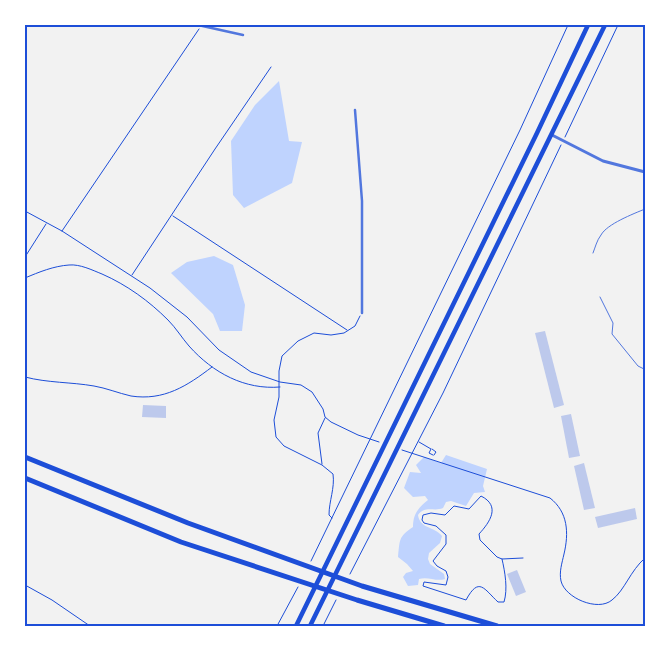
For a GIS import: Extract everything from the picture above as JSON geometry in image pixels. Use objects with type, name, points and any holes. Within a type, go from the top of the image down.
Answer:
[{"type":"highway","points":[[25,457],[188,523],[362,586],[497,626]]},
{"type":"highway","points":[[25,478],[181,542],[357,600],[444,626]]},
{"type":"main road","points":[[296,626],[588,25]]},
{"type":"main road","points":[[310,626],[605,25]]},
{"type":"street","points":[[199,26],[243,35]]},
{"type":"street","points":[[355,110],[362,201],[362,313]]},
{"type":"street","points":[[552,136],[604,161],[645,172]]},
{"type":"lane","points":[[593,253],[605,230],[645,209]]},
{"type":"lane","points":[[600,297],[613,323],[612,334],[638,366],[644,369],[645,367]]},
{"type":"path","points":[[63,25],[79,25]]},
{"type":"path","points":[[308,566],[520,130],[568,25]]},
{"type":"path","points":[[359,557],[418,442],[618,25]]},
{"type":"path","points":[[62,231],[199,26]]},
{"type":"path","points":[[132,276],[271,67]]},
{"type":"path","points":[[25,211],[62,231],[150,288],[187,317],[219,350],[251,372],[280,382],[301,385],[312,392],[323,409],[325,417],[331,422],[358,435],[382,443]]},
{"type":"path","points":[[172,216],[348,330]]},
{"type":"path","points":[[25,257],[46,222]]},
{"type":"path","points":[[25,278],[49,269],[70,265],[89,269],[106,276],[129,288],[154,307],[212,368],[244,384],[268,388],[280,387]]},
{"type":"path","points":[[332,518],[329,515],[334,484],[333,474],[322,465],[284,446],[276,437],[274,420],[280,387],[279,371],[282,356],[298,341],[314,333],[331,335],[344,333],[355,326],[362,313]]},
{"type":"path","points":[[25,377],[36,380],[94,386],[132,396],[167,395],[196,380],[212,368]]},
{"type":"path","points":[[322,465],[318,433],[325,417]]},
{"type":"path","points":[[418,442],[431,449],[429,453],[433,455],[436,452],[432,450],[430,452],[432,455],[431,458]]},
{"type":"path","points":[[398,449],[431,458],[550,498],[560,508],[565,518],[567,542],[560,574],[561,583],[568,592],[588,604],[594,606],[604,605],[612,601],[634,569],[645,558]]},
{"type":"path","points":[[502,559],[506,587],[504,602],[498,602],[483,587],[472,589],[466,600],[423,586],[424,582],[446,585],[448,577],[446,571],[433,561],[446,544],[446,535],[436,526],[424,523],[422,520],[424,515],[431,513],[445,516],[454,506],[469,509],[481,496],[492,506],[492,512],[480,534],[480,540],[497,557],[502,559],[523,558]]},
{"type":"path","points":[[277,626],[300,582]]},
{"type":"path","points":[[25,585],[52,600],[90,626]]},
{"type":"path","points":[[323,626],[325,621]]},
{"type":"water","points":[[279,81],[289,141],[302,142],[292,183],[244,208],[233,195],[231,141],[255,105]]},
{"type":"water","points":[[214,256],[233,265],[245,305],[242,331],[220,331],[213,314],[171,273],[187,262]]},
{"type":"water","points":[[446,455],[487,469],[483,486],[485,492],[474,493],[466,506],[451,501],[446,502],[443,508],[427,509],[418,515],[421,523],[442,536],[440,543],[429,553],[428,559],[430,564],[444,574],[445,579],[422,578],[419,579],[418,585],[408,586],[403,577],[406,573],[413,571],[398,557],[400,543],[402,536],[413,527],[417,512],[428,500],[425,496],[413,497],[404,488],[410,472],[421,473],[416,465],[424,457],[441,463]]},
{"type":"building","points":[[545,331],[564,405],[554,408],[535,333]]},
{"type":"building","points":[[143,405],[166,406],[166,418],[142,417]]},
{"type":"building","points":[[571,414],[580,456],[569,458],[561,416]]},
{"type":"building","points":[[584,463],[595,508],[584,510],[574,466]]},
{"type":"building","points":[[635,508],[637,519],[598,528],[595,517]]},
{"type":"building","points":[[517,570],[526,592],[516,596],[507,574]]}]
